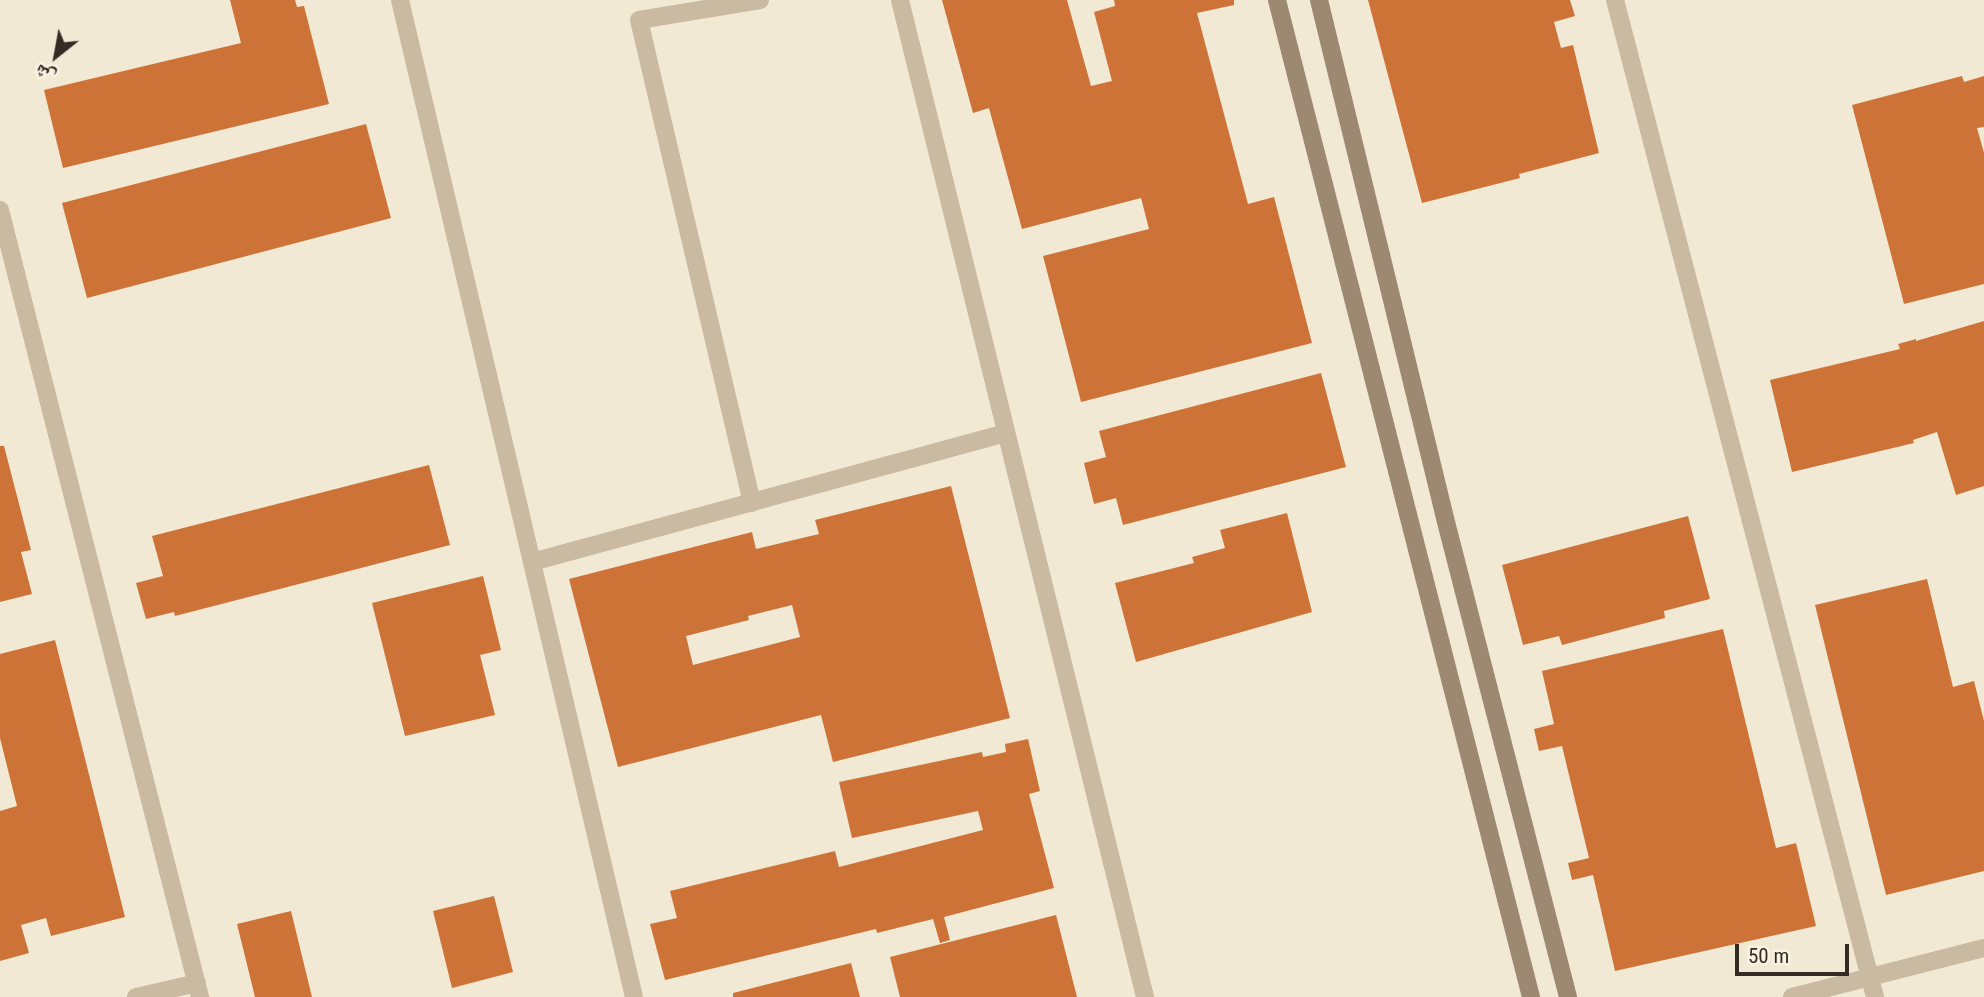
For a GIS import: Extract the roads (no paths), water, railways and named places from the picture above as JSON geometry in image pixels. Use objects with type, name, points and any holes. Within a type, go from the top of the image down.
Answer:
[{"type":"main road","points":[[1277,0],[1531,997]]},
{"type":"main road","points":[[1319,0],[1443,508],[1568,997]]},
{"type":"street","points":[[400,0],[634,997]]},
{"type":"street","points":[[752,503],[639,19],[760,0]]},
{"type":"street","points":[[900,0],[1145,997]]},
{"type":"street","points":[[1615,0],[1875,997]]},
{"type":"street","points":[[0,210],[198,990],[136,997]]},
{"type":"street","points":[[532,562],[1006,433]]},
{"type":"street","points":[[1792,997],[1984,948]]}]
